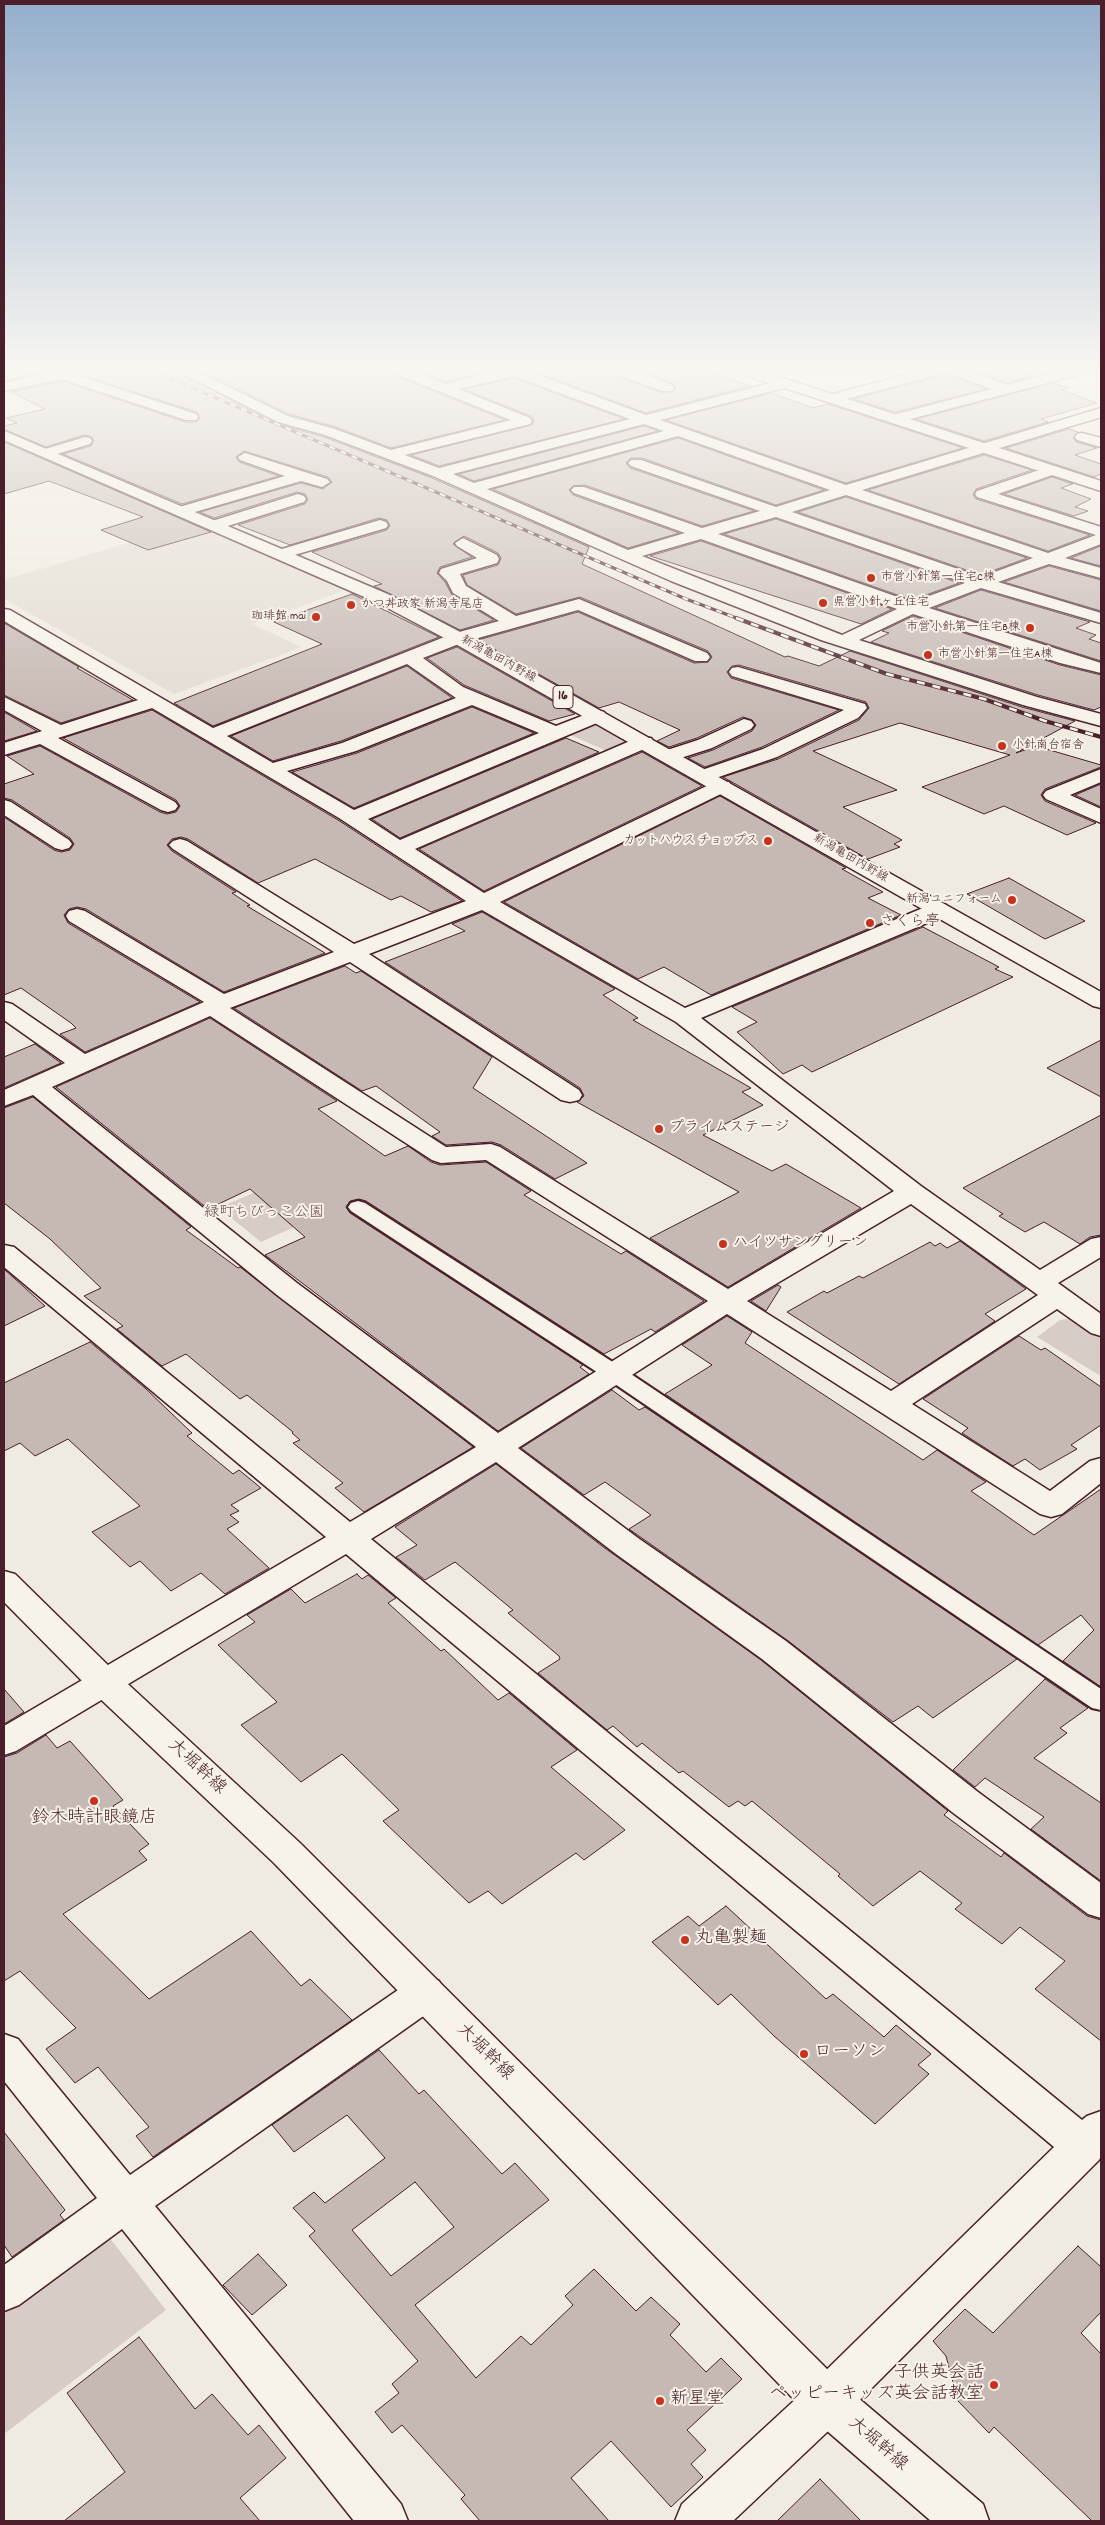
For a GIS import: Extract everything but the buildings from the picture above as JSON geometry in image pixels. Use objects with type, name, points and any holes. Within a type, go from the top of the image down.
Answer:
[{"type":"street","name":"新潟亀田内野線","points":[[130,489],[384,599],[458,638],[1101,1001]]},
{"type":"street","points":[[182,511],[257,489]]},
{"type":"street","points":[[475,489],[677,577],[843,641],[1030,701],[1101,720]]},
{"type":"street","points":[[709,489],[981,583],[1101,618]]},
{"type":"street","points":[[842,489],[1048,558],[1101,573]]},
{"type":"street","points":[[627,555],[700,535],[849,489]]},
{"type":"street","points":[[998,489],[983,494],[1101,532]]},
{"type":"street","points":[[579,490],[700,535],[912,608],[1066,659],[1101,668]]},
{"type":"street","points":[[215,525],[298,499]]},
{"type":"street","points":[[281,554],[380,525]]},
{"type":"street","points":[[843,641],[912,608],[1101,539]]},
{"type":"street","points":[[463,543],[498,558],[446,573],[454,578],[459,589],[468,596],[513,622]]},
{"type":"street","points":[[210,736],[458,638],[579,604],[701,657]]},
{"type":"street","points":[[4,614],[352,818],[483,902],[624,981],[684,1018],[912,1192],[1101,1327]]},
{"type":"street","points":[[409,657],[456,691],[555,733]]},
{"type":"street","points":[[703,776],[770,753],[851,714],[858,708],[738,672]]},
{"type":"street","points":[[270,770],[349,747],[472,698]]},
{"type":"street","points":[[4,749],[152,702]]},
{"type":"street","points":[[4,703],[50,734],[168,806]]},
{"type":"street","points":[[352,818],[597,716]]},
{"type":"street","points":[[668,756],[705,744],[744,725]]},
{"type":"street","points":[[399,848],[644,742]]},
{"type":"street","points":[[1101,775],[1053,795],[1101,818]]},
{"type":"street","points":[[4,1099],[217,1005],[483,902],[722,786]]},
{"type":"street","points":[[4,806],[62,844]]},
{"type":"street","points":[[180,845],[352,953],[570,1095]]},
{"type":"street","points":[[684,1018],[938,910]]},
{"type":"street","points":[[77,916],[217,1005],[441,1155],[491,1152],[1051,1506],[1101,1468]]},
{"type":"street","points":[[4,1009],[83,1064]]},
{"type":"street","points":[[35,1085],[287,1289],[627,1546],[774,1650],[965,1802],[1101,1903]]},
{"type":"street","points":[[4,1742],[498,1447],[728,1301],[912,1192]]},
{"type":"street","points":[[890,1404],[1049,1289],[1101,1245]]},
{"type":"street","points":[[4,1253],[346,1538],[1093,2138],[827,2401],[699,2521]]},
{"type":"street","name":"大堀幹線","points":[[4,1582],[105,1683],[287,1853],[827,2401],[966,2521]]},
{"type":"street","points":[[4,2290],[126,2202],[425,1993]]},
{"type":"street","points":[[4,2051],[384,2521]]},
{"type":"lane","points":[[358,1207],[614,1372],[1101,1701]]},
{"type":"shaded area","points":[[195,523],[346,590],[252,624],[302,647],[174,694],[4,599],[4,580]]},
{"type":"green space","points":[[596,724],[627,742],[607,751],[570,735]]},
{"type":"green space","name":"緑町ちびっこ公園","points":[[267,1187],[310,1220],[261,1242],[219,1208]]},
{"type":"green space","points":[[1074,1318],[1101,1338],[1101,1374],[1099,1375],[1037,1337],[1060,1320]]},
{"type":"green space","points":[[105,2232],[166,2310],[4,2434],[4,2305]]},
{"type":"railway","points":[[428,489],[686,599],[739,619]]},
{"type":"railway","points":[[736,618],[887,674],[984,699],[1045,721],[1101,737]]},
{"type":"place","name":"市営小針第一住宅C棟","points":[[871,578]]},
{"type":"place","name":"県営小針ヶ丘住宅","points":[[823,603]]},
{"type":"place","name":"かつ丼政家 新潟寺尾店","points":[[351,605]]},
{"type":"place","name":"珈琲館 mai","points":[[316,617]]},
{"type":"place","name":"市営小針第一住宅B棟","points":[[1030,628]]},
{"type":"place","name":"市営小針第一住宅A棟","points":[[928,655]]},
{"type":"place","name":"小針南台宿舎","points":[[1002,746]]},
{"type":"place","name":"カットハウス チョップス","points":[[768,841]]},
{"type":"place","name":"新潟ユニフォーム","points":[[1012,900]]},
{"type":"place","name":"さくら亭","points":[[870,923]]},
{"type":"place","name":"プライムステージ","points":[[659,1129]]},
{"type":"place","name":"ハイツサングリーン","points":[[723,1244]]},
{"type":"place","name":"鈴木時計眼鏡店","points":[[94,1801]]},
{"type":"place","name":"丸亀製麺","points":[[685,1940]]},
{"type":"place","name":"ローソン","points":[[804,2054]]},
{"type":"place","name":"子供英会話 ペッピーキッズ英会話教室","points":[[994,2385]]},
{"type":"place","name":"新星堂","points":[[660,2401]]}]
